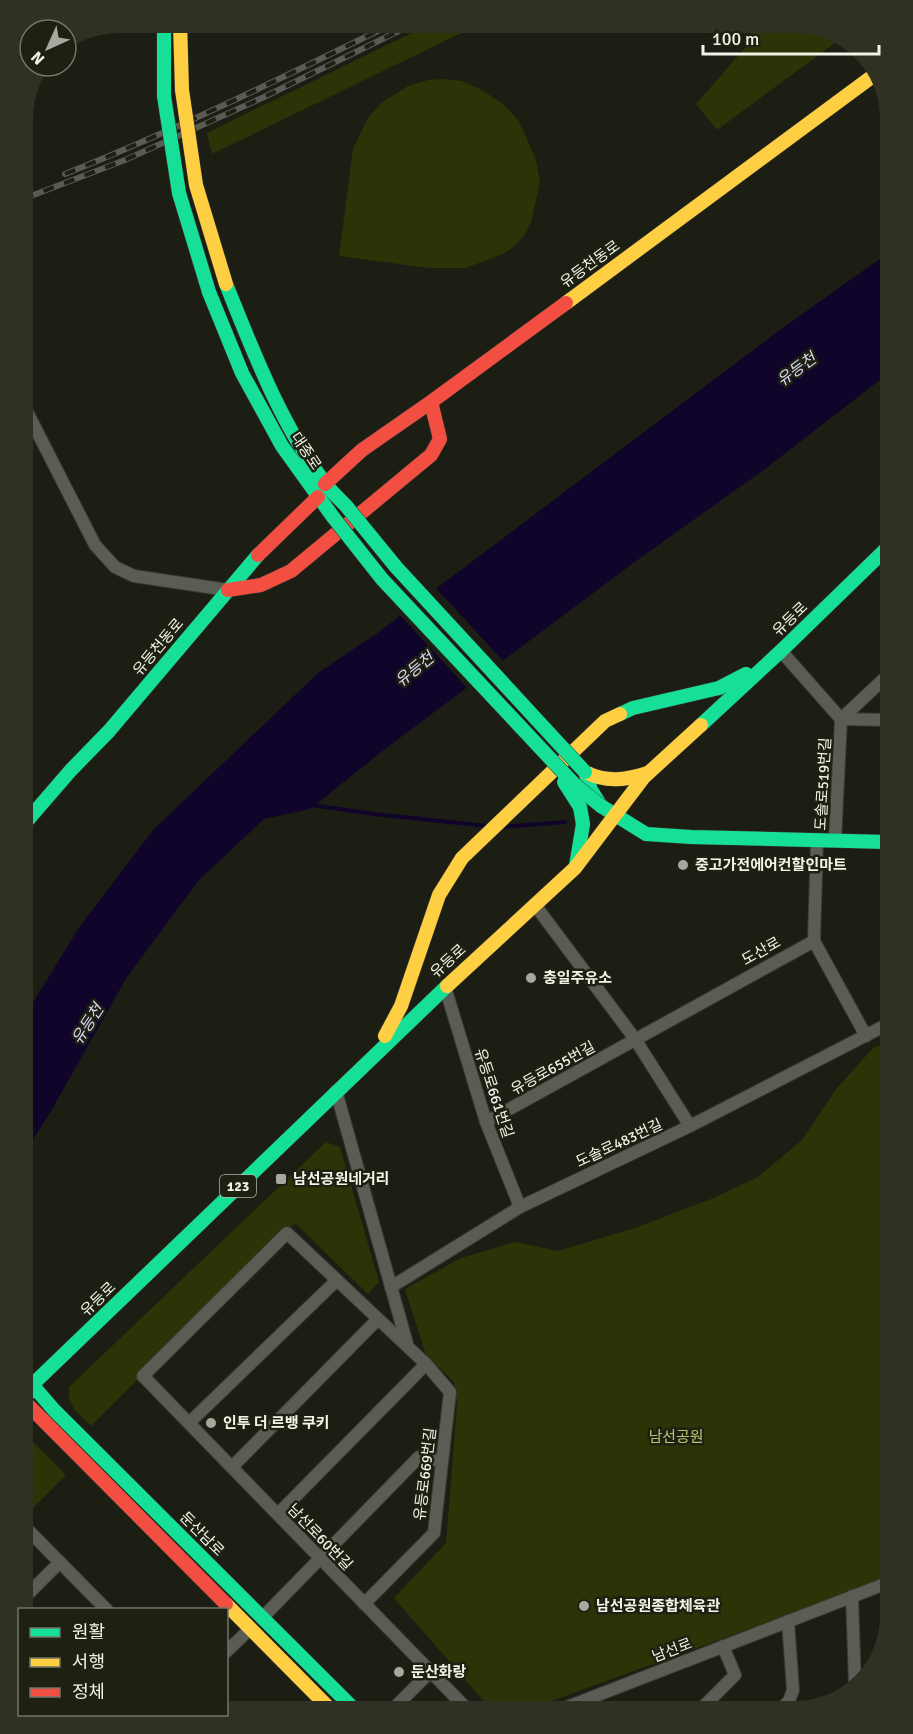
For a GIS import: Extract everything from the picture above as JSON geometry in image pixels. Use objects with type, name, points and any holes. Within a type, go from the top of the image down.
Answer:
[{"type":"main road","name":"대종로","points":[[164,33],[164,96],[178,193],[209,292],[242,373],[282,446],[321,490],[347,507],[396,567],[585,772],[591,790],[601,806]]},
{"type":"main road","name":"대종로","points":[[180,33],[182,90],[196,185],[226,284],[266,382],[296,438],[333,517],[382,579],[575,785],[615,815]]},
{"type":"main road","name":"유등천동로","points":[[33,814],[109,731],[263,549],[362,450],[431,402],[870,78]]},
{"type":"main road","points":[[228,590],[249,589],[273,582],[291,571],[431,454],[440,439],[431,402]]},
{"type":"main road","name":"유등로","points":[[33,1384],[445,987],[575,868],[648,773],[781,651],[880,555]]},
{"type":"main road","points":[[376,1053],[402,1006],[439,895],[462,858],[480,840],[605,721],[633,708],[719,688],[769,662]]},
{"type":"main road","points":[[533,739],[580,807],[583,824],[575,868]]},
{"type":"main road","points":[[585,772],[597,779],[612,781],[625,780],[648,773]]},
{"type":"main road","points":[[615,815],[646,834],[880,842]]},
{"type":"main road","name":"둔산남로","points":[[33,1390],[346,1701]]},
{"type":"main road","points":[[33,1410],[322,1701]]},
{"type":"street","points":[[33,424],[94,546],[115,567],[134,576],[228,590]]},
{"type":"street","points":[[866,568],[880,567]]},
{"type":"street","points":[[781,651],[841,719],[880,720]]},
{"type":"street","name":"도솔로519번길","points":[[835,841],[841,719],[880,682]]},
{"type":"street","points":[[817,840],[814,941],[866,1036]]},
{"type":"street","points":[[535,905],[635,1039],[690,1126]]},
{"type":"street","name":"도산로","points":[[635,1039],[814,941]]},
{"type":"street","name":"유등로661번길","points":[[445,987],[486,1122],[520,1207]]},
{"type":"street","name":"도솔로483번길","points":[[391,1287],[520,1207],[690,1126],[880,1028]]},
{"type":"street","name":"유등로655번길","points":[[486,1122],[635,1039]]},
{"type":"street","points":[[336,1091],[409,1348]]},
{"type":"street","name":"유등로669번길","points":[[286,1233],[426,1364],[450,1392],[434,1533],[364,1604]]},
{"type":"street","name":"남선로60번길","points":[[286,1233],[143,1376],[459,1701]]},
{"type":"street","points":[[189,1423],[337,1280]]},
{"type":"street","points":[[232,1467],[378,1320]]},
{"type":"street","points":[[278,1514],[426,1364]]},
{"type":"street","points":[[262,1618],[419,1457],[442,1461]]},
{"type":"street","points":[[33,1535],[103,1608]]},
{"type":"street","points":[[33,1589],[60,1562]]},
{"type":"street","name":"남선로","points":[[583,1701],[880,1586]]},
{"type":"street","points":[[852,1596],[855,1676]]},
{"type":"street","points":[[788,1621],[793,1690],[789,1701]]},
{"type":"street","points":[[228,1650],[250,1629]]},
{"type":"street","points":[[712,1701],[735,1675],[723,1647]]},
{"type":"street","points":[[401,1701],[430,1672]]},
{"type":"green space","points":[[412,33],[461,33],[212,154],[207,133]]},
{"type":"green space","points":[[750,33],[801,33],[823,37],[835,43],[717,130],[696,104],[751,41]]},
{"type":"green space","points":[[428,80],[462,81],[482,90],[503,104],[519,121],[536,160],[540,182],[531,222],[525,234],[505,253],[466,268],[429,268],[339,256],[353,149],[368,118],[381,103],[408,86]]},
{"type":"green space","name":"남선공원","points":[[880,1046],[880,1582],[552,1701],[484,1701],[394,1598],[446,1543],[457,1405],[454,1382],[426,1355],[405,1289],[461,1258],[515,1242],[558,1251],[635,1228],[711,1199],[758,1177],[802,1140],[837,1088],[874,1047]]},
{"type":"green space","points":[[326,1142],[340,1147],[379,1282],[368,1294],[295,1223],[91,1426],[71,1404],[69,1387]]},
{"type":"green space","points":[[33,1443],[66,1475],[33,1508]]},
{"type":"water","name":"유등천","points":[[880,259],[880,380],[765,469],[636,561],[385,749],[310,809],[264,819],[199,880],[127,977],[33,1139],[33,1002],[80,926],[154,829],[318,673],[376,634],[777,332]]},
{"type":"pier","points":[[435,587],[505,663],[469,690],[399,614]]},
{"type":"waterway","points":[[312,805],[487,826]]},
{"type":"waterway","points":[[503,827],[565,822]]},
{"type":"railway","points":[[65,174],[190,120],[373,33]]},
{"type":"railway","points":[[33,195],[125,160],[262,98],[395,33]]},
{"type":"traffic: fast","points":[[164,33],[164,96],[179,193],[209,292]]},
{"type":"traffic: fast","points":[[226,284],[281,412],[309,461],[327,486],[347,507]]},
{"type":"traffic: fast","points":[[209,292],[242,373],[282,446],[333,517]]},
{"type":"traffic: fast","points":[[347,507],[396,567],[585,772]]},
{"type":"traffic: fast","points":[[333,517],[382,579],[575,785],[601,806]]},
{"type":"traffic: fast","points":[[33,814],[109,731],[258,555]]},
{"type":"traffic: fast","points":[[701,725],[880,555]]},
{"type":"traffic: fast","points":[[620,714],[633,708],[719,688],[746,674]]},
{"type":"traffic: fast","points":[[585,772],[591,790],[601,806],[646,834],[880,842]]},
{"type":"traffic: fast","points":[[564,782],[580,807],[583,824]]},
{"type":"traffic: fast","points":[[576,866],[583,824]]},
{"type":"traffic: fast","points":[[33,1384],[447,986]]},
{"type":"traffic: fast","points":[[33,1386],[54,1410],[346,1701]]},
{"type":"traffic: slow","points":[[180,33],[182,90],[196,185],[226,284]]},
{"type":"traffic: slow","points":[[566,303],[870,78]]},
{"type":"traffic: slow","points":[[385,1036],[401,1006],[439,895],[462,858],[605,721],[620,714]]},
{"type":"traffic: slow","points":[[447,986],[575,868],[644,777],[701,725]]},
{"type":"traffic: slow","points":[[585,772],[609,779],[648,773]]},
{"type":"traffic: slow","points":[[226,1604],[322,1701]]},
{"type":"traffic: jam","points":[[325,484],[362,450],[566,303]]},
{"type":"traffic: jam","points":[[228,590],[261,585],[291,571],[431,455],[440,439],[431,402]]},
{"type":"traffic: jam","points":[[258,555],[318,497]]},
{"type":"traffic: jam","points":[[33,1410],[226,1604]]},
{"type":"place","name":"중고가전에어컨할인마트","points":[[683,865]]},
{"type":"place","name":"충일주유소","points":[[531,978]]},
{"type":"place","name":"남선공원네거리","points":[[281,1179]]},
{"type":"place","name":"인투 더 르뱅 쿠키","points":[[211,1423]]},
{"type":"place","name":"남선공원종합체육관","points":[[584,1606]]},
{"type":"place","name":"둔산화랑","points":[[399,1672]]}]
